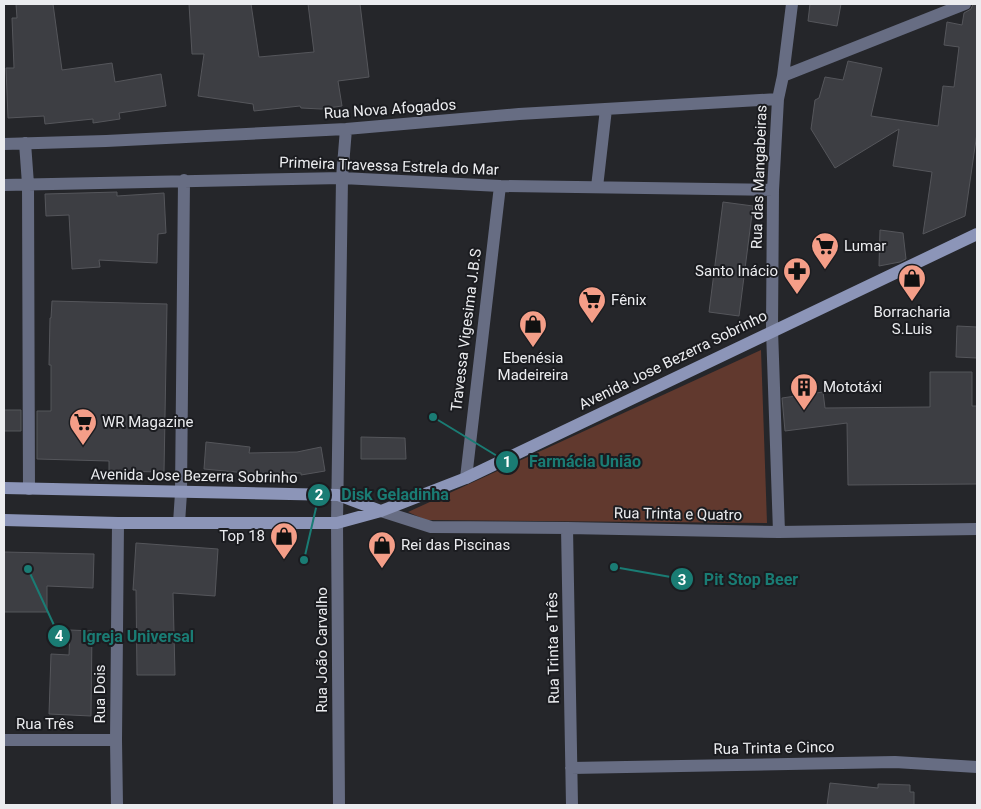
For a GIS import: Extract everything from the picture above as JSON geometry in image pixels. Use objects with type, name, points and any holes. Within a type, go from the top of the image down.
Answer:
[{"type":"main road","name":"Avenida Jose Bezerra Sobrinho","points":[[4,520],[118,523],[337,523],[381,511],[466,478],[772,330],[977,234]]},
{"type":"main road","name":"Avenida Jose Bezerra Sobrinho","points":[[4,488],[338,496],[381,511]]},
{"type":"street","name":"Rua das Mangabeiras","points":[[779,532],[772,330],[772,190],[778,99],[783,76],[792,4]]},
{"type":"street","points":[[783,76],[965,4]]},
{"type":"street","name":"Rua Nova Afogados","points":[[4,144],[346,129],[519,114],[778,99]]},
{"type":"street","points":[[597,188],[606,109]]},
{"type":"street","name":"Rua João Carvalho","points":[[339,805],[337,523],[342,178],[346,129]]},
{"type":"street","points":[[25,143],[28,184],[29,489]]},
{"type":"street","name":"Primeira Travessa Estrela do Mar","points":[[4,185],[342,178],[500,186],[772,190]]},
{"type":"street","points":[[180,523],[184,180]]},
{"type":"street","name":"Travessa Vigesima J.B.S","points":[[466,478],[500,186]]},
{"type":"street","name":"Rua Trinta e Quatro","points":[[381,511],[431,527],[779,532],[977,529]]},
{"type":"street","name":"Rua Dois","points":[[117,805],[118,523]]},
{"type":"street","name":"Rua Trinta e Três","points":[[568,528],[572,805]]},
{"type":"street","name":"Rua Três","points":[[4,740],[116,740]]},
{"type":"street","name":"Rua Trinta e Cinco","points":[[570,768],[895,762],[977,767]]},
{"type":"shaded area","points":[[761,350],[767,523],[426,520],[408,512]]},
{"type":"building","points":[[16,4],[53,4],[62,70],[112,63],[115,82],[161,74],[166,106],[119,113],[120,119],[93,123],[93,119],[45,124],[44,116],[8,118],[6,68],[14,68],[12,18],[17,18]]},
{"type":"building","points":[[189,4],[251,4],[259,57],[314,52],[308,4],[360,4],[369,77],[338,81],[342,106],[321,109],[301,108],[300,106],[254,111],[253,104],[198,96],[204,54],[192,54]]},
{"type":"building","points":[[810,4],[841,4],[837,26],[808,21]]},
{"type":"building","points":[[973,4],[977,4],[977,133],[965,216],[923,234],[932,172],[893,166],[899,129],[835,168],[811,129],[815,100],[819,98],[825,77],[843,80],[848,61],[882,68],[871,116],[938,126],[943,86],[954,87],[959,47],[944,45],[947,22],[962,25],[964,13],[971,9]]},
{"type":"building","points":[[117,192],[117,196],[164,193],[166,233],[158,234],[157,263],[99,260],[100,267],[72,269],[69,215],[46,216],[45,194]]},
{"type":"building","points":[[723,202],[753,206],[739,316],[709,312]]},
{"type":"building","points":[[880,230],[903,233],[906,259],[879,266]]},
{"type":"building","points":[[52,301],[167,304],[164,472],[109,471],[109,461],[37,459],[37,411],[51,411],[51,365],[49,365]]},
{"type":"building","points":[[957,326],[977,327],[977,358],[956,357]]},
{"type":"building","points":[[930,372],[972,372],[972,406],[977,406],[977,484],[848,485],[847,423],[785,431],[782,398],[823,392],[825,408],[930,407]]},
{"type":"building","points":[[4,410],[21,410],[21,431],[4,431]]},
{"type":"building","points":[[361,437],[405,438],[406,459],[361,459]]},
{"type":"building","points":[[206,442],[250,447],[249,453],[297,452],[321,447],[325,471],[301,475],[301,473],[246,473],[204,469]]},
{"type":"building","points":[[136,543],[218,549],[215,596],[173,593],[175,675],[137,675],[136,590],[133,590]]},
{"type":"building","points":[[4,552],[94,554],[93,588],[47,586],[47,612],[4,612]]},
{"type":"building","points":[[70,630],[92,631],[91,716],[49,714],[51,654],[69,655]]},
{"type":"building","points":[[830,783],[878,788],[878,784],[910,785],[910,792],[914,792],[914,805],[827,805]]},
{"type":"place","name":"Lumar","points":[[825,270]]},
{"type":"place","name":"Santo Inácio","points":[[797,295]]},
{"type":"place","name":"Borracharia S.Luis","points":[[912,302]]},
{"type":"place","name":"Fênix","points":[[592,324]]},
{"type":"place","name":"Ebenésia Madeireira","points":[[533,348]]},
{"type":"place","name":"Mototáxi","points":[[804,411]]},
{"type":"place","name":"Farmácia União","points":[[433,417]]},
{"type":"place","name":"WR Magazine","points":[[83,446]]},
{"type":"place","name":"Top 18","points":[[284,560]]},
{"type":"place","name":"Disk Geladinha","points":[[304,560]]},
{"type":"place","name":"Pit Stop Beer","points":[[614,567]]},
{"type":"place","name":"Igreja Universal","points":[[28,569]]},
{"type":"place","name":"Rei das Piscinas","points":[[382,569]]}]
